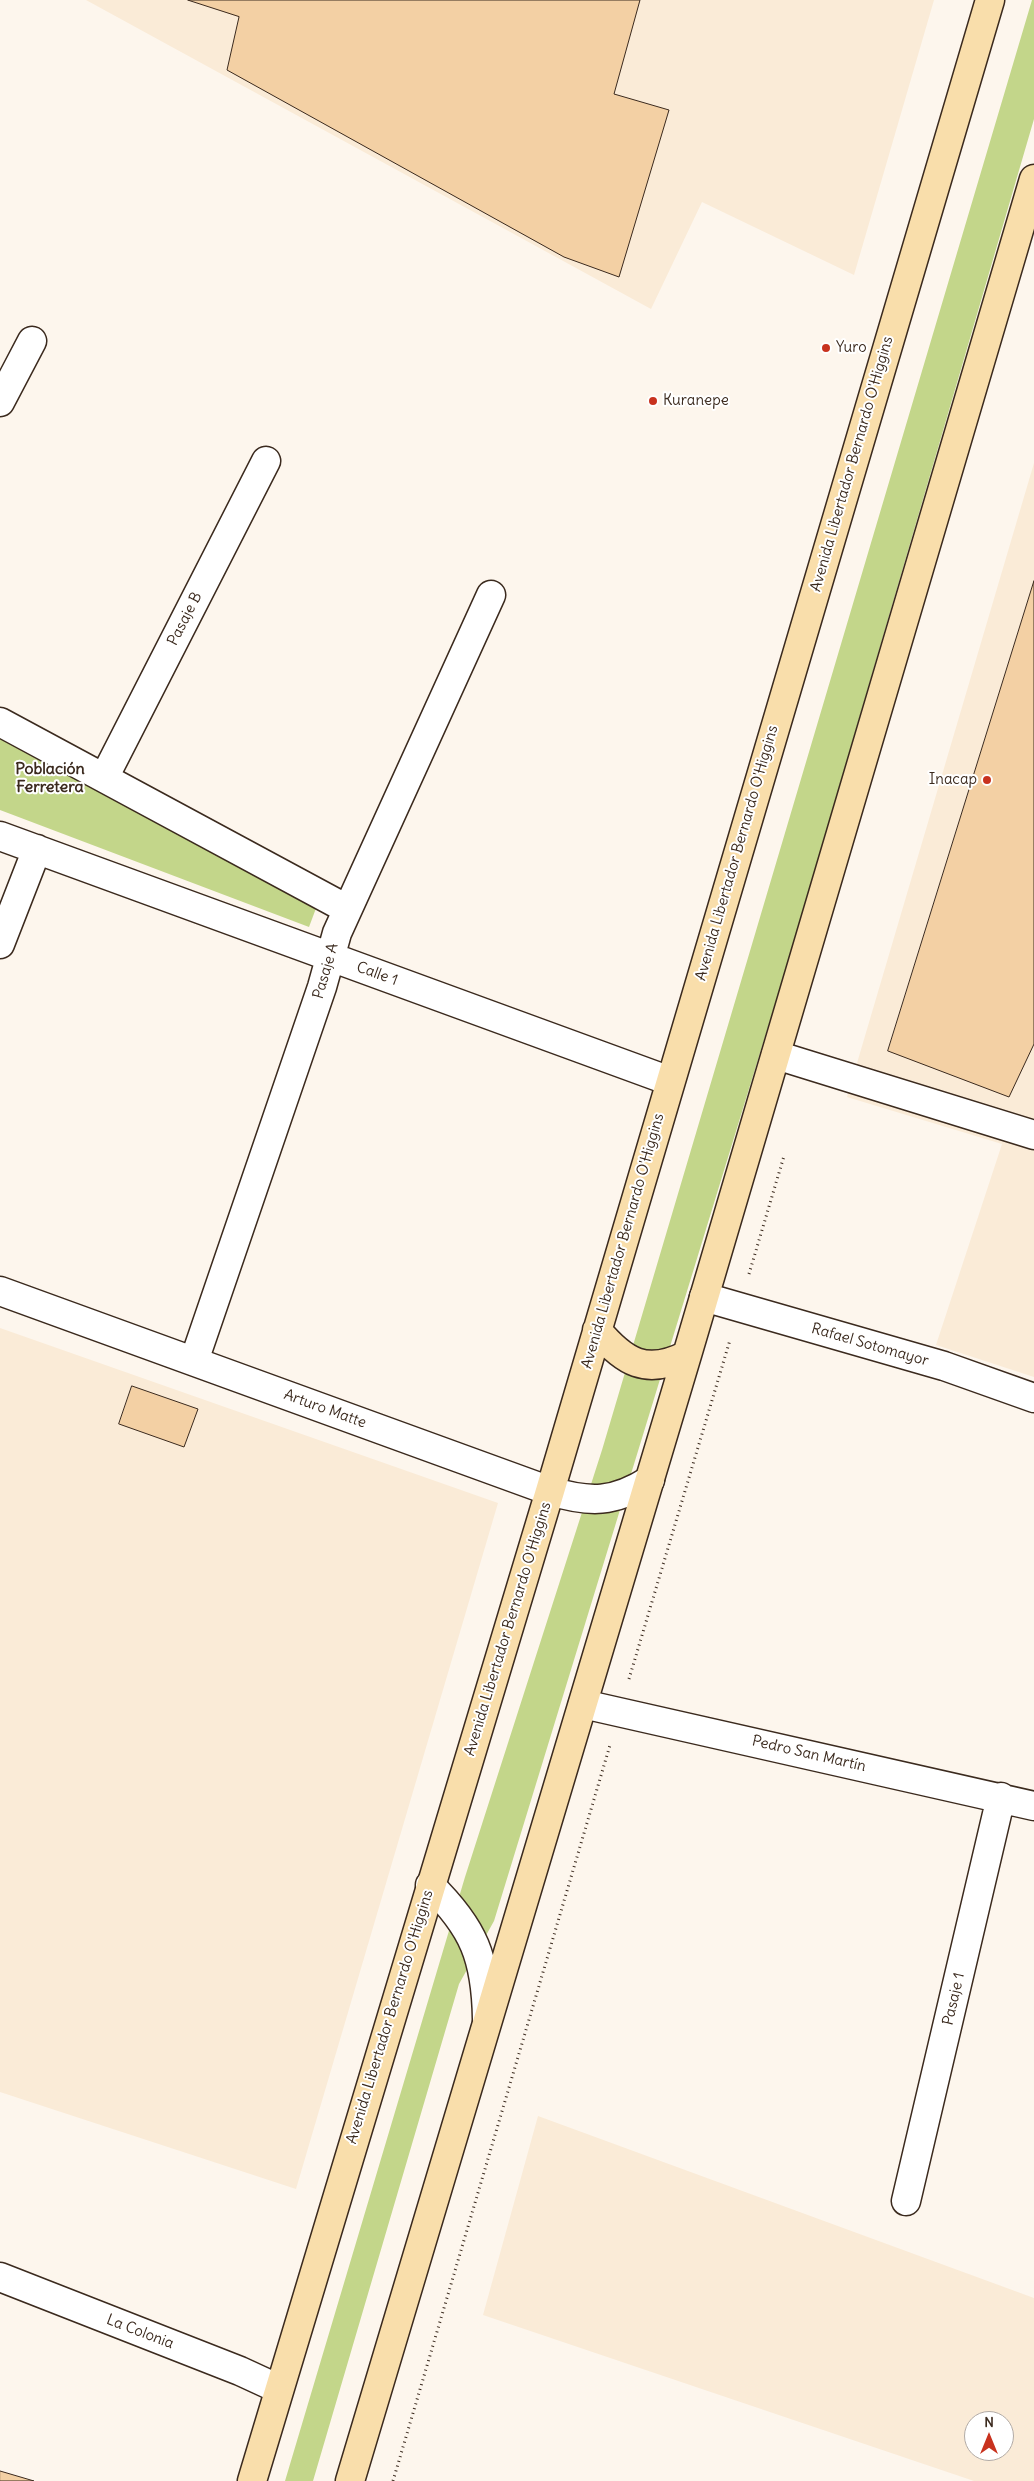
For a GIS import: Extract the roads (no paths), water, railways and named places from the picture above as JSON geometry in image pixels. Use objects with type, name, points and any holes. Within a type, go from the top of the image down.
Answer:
[{"type":"main road","name":"Avenida Libertador Bernardo O'Higgins","points":[[252,2481],[550,1491],[990,0]]},
{"type":"main road","points":[[350,2481],[650,1480],[1034,179]]},
{"type":"main road","points":[[597,1330],[619,1353],[640,1364],[657,1366],[673,1362],[687,1355]]},
{"type":"street","points":[[0,402],[32,341]]},
{"type":"street","name":"Pasaje B","points":[[104,778],[266,461]]},
{"type":"street","name":"Pasaje A","points":[[194,1361],[319,997],[337,933],[491,595]]},
{"type":"street","points":[[0,722],[348,909]]},
{"type":"street","name":"Calle 1","points":[[0,836],[670,1081]]},
{"type":"street","points":[[0,944],[37,849]]},
{"type":"street","points":[[776,1055],[1034,1135]]},
{"type":"street","name":"Arturo Matte","points":[[0,1291],[550,1491],[588,1500],[605,1500],[628,1492],[650,1480]]},
{"type":"street","name":"Rafael Sotomayor","points":[[704,1297],[944,1366],[1034,1398]]},
{"type":"street","name":"Pedro San Martín","points":[[583,1704],[1034,1806]]},
{"type":"street","name":"Pasaje 1","points":[[906,2201],[1001,1797]]},
{"type":"street","points":[[430,1885],[453,1907],[477,1947],[484,1972],[488,2023]]},
{"type":"street","name":"La Colonia","points":[[0,2277],[240,2371],[279,2389]]},
{"type":"place","name":"Yuro","points":[[826,348]]},
{"type":"place","name":"Kuranepe","points":[[653,401]]},
{"type":"place","name":"Inacap","points":[[987,780]]},
{"type":"district","name":"Población Ferretera","points":[[50,778]]}]
